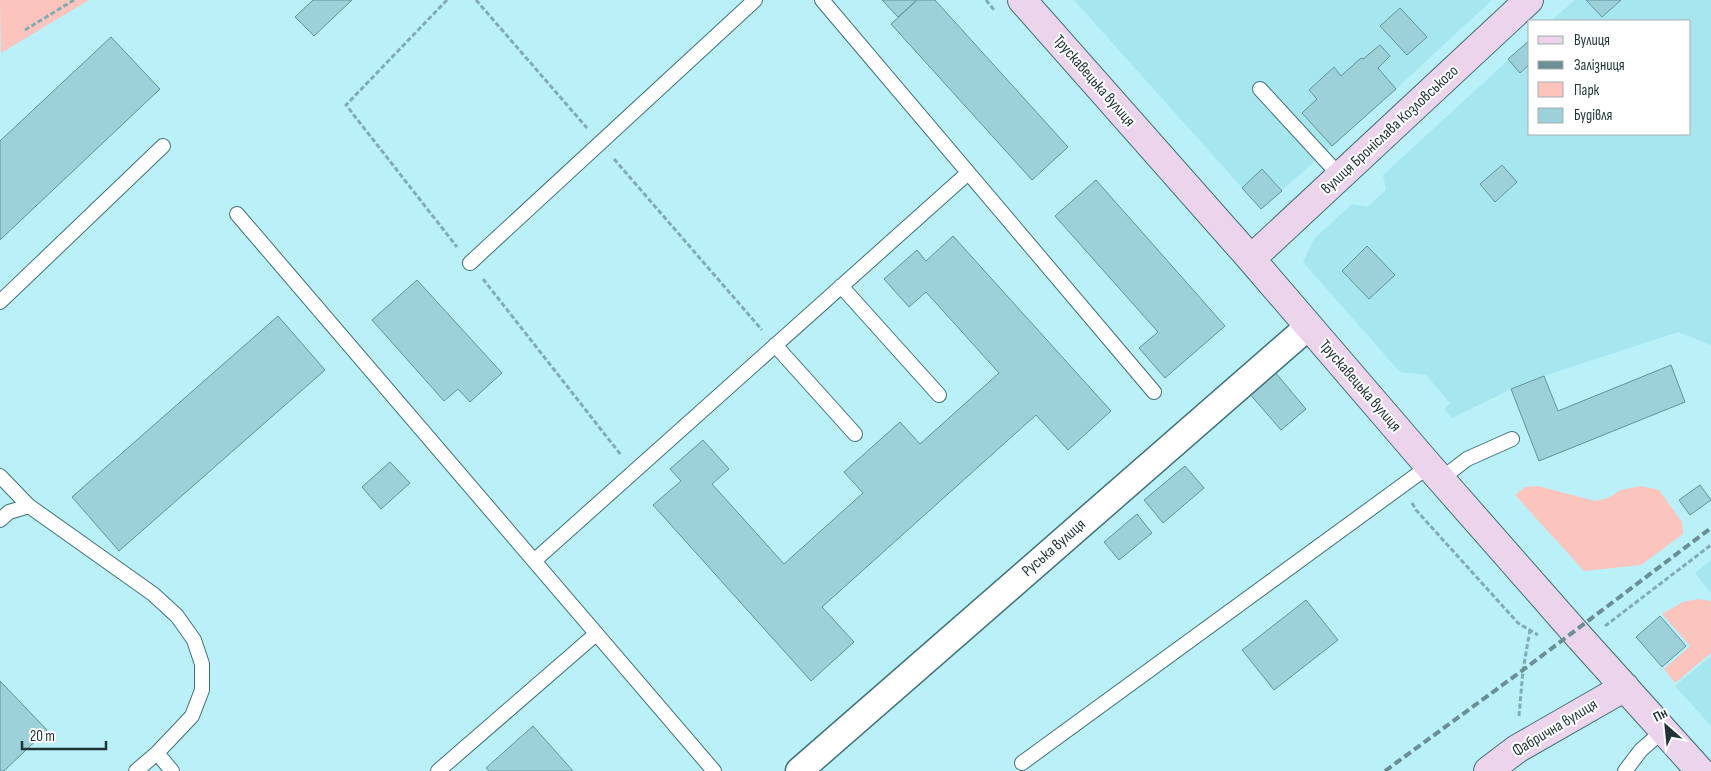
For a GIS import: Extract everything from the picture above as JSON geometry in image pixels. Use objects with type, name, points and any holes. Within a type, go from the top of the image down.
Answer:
[{"type":"main road","name":"Трускавецька вулиця","points":[[1022,0],[1251,259],[1435,473],[1700,771]]},
{"type":"main road","name":"вулиця Броніслава Козловського","points":[[1251,259],[1529,0]]},
{"type":"main road","name":"Фабрична вулиця","points":[[1488,771],[1517,749],[1625,687]]},
{"type":"street","name":"Руська вулиця","points":[[799,771],[1309,326]]},
{"type":"lane","points":[[470,263],[754,0]]},
{"type":"lane","points":[[822,0],[1154,392]]},
{"type":"lane","points":[[1260,88],[1340,176]]},
{"type":"lane","points":[[0,302],[163,146]]},
{"type":"lane","points":[[534,562],[968,173]]},
{"type":"lane","points":[[237,214],[714,771]]},
{"type":"lane","points":[[841,286],[939,395]]},
{"type":"lane","points":[[775,345],[855,434]]},
{"type":"lane","points":[[1022,763],[1435,473],[1512,439]]},
{"type":"lane","points":[[0,476],[29,506],[153,594],[177,616],[194,640],[202,664],[202,690],[192,716],[157,753],[136,771]]},
{"type":"lane","points":[[0,520],[9,512],[29,506]]},
{"type":"lane","points":[[438,771],[596,634]]},
{"type":"lane","points":[[1625,771],[1641,750],[1664,730]]},
{"type":"lane","points":[[157,753],[172,771]]},
{"type":"path","points":[[24,30],[74,0]]},
{"type":"path","points":[[447,0],[346,105],[634,472]]},
{"type":"path","points":[[476,0],[775,345]]},
{"type":"path","points":[[1604,626],[1711,546]]},
{"type":"path","points":[[1517,749],[1523,670],[1530,630]]},
{"type":"shaded area","points":[[1074,0],[1492,0],[1396,89],[1261,209]]},
{"type":"shaded area","points":[[1575,0],[1711,0],[1711,345],[1678,332],[1544,376],[1511,389],[1452,418],[1444,409],[1450,403],[1426,375],[1400,372],[1303,262],[1314,239],[1352,204],[1367,207],[1386,190],[1383,175],[1528,42],[1528,135],[1691,135],[1691,20],[1552,20]]},
{"type":"shaded area","points":[[1711,560],[1711,593],[1695,573]]},
{"type":"shaded area","points":[[1711,656],[1711,726],[1675,686]]},
{"type":"green space","points":[[0,0],[89,0],[1,53]]},
{"type":"green space","points":[[1538,486],[1595,501],[1608,498],[1621,490],[1641,486],[1659,490],[1682,522],[1683,534],[1641,565],[1584,571],[1515,495],[1525,487]]},
{"type":"green space","points":[[1698,599],[1711,601],[1711,653],[1675,683],[1664,669],[1690,646],[1662,614],[1683,602]]},
{"type":"building","points":[[313,0],[352,0],[314,36],[295,17]]},
{"type":"building","points":[[882,0],[917,0],[898,17]]},
{"type":"building","points":[[917,0],[935,0],[1068,147],[1032,180],[891,24]]},
{"type":"building","points":[[1586,0],[1621,0],[1602,17]]},
{"type":"building","points":[[1400,8],[1427,37],[1407,55],[1380,26]]},
{"type":"building","points":[[111,37],[160,89],[0,240],[0,141]]},
{"type":"building","points":[[1528,42],[1528,66],[1520,73],[1508,59]]},
{"type":"building","points":[[1380,45],[1390,56],[1378,68],[1396,89],[1332,146],[1302,113],[1317,99],[1309,90],[1334,67],[1341,76],[1361,58],[1363,59]]},
{"type":"building","points":[[1502,165],[1517,182],[1495,202],[1480,184]]},
{"type":"building","points":[[1262,169],[1282,191],[1261,209],[1242,188]]},
{"type":"building","points":[[1096,180],[1225,326],[1165,378],[1139,348],[1158,332],[1055,216]]},
{"type":"building","points":[[953,236],[1111,411],[1068,450],[1036,415],[822,607],[854,642],[811,681],[653,505],[681,481],[670,469],[703,440],[729,469],[712,484],[784,564],[863,493],[844,472],[900,422],[920,444],[999,373],[926,292],[909,307],[884,279],[917,250],[926,261]]},
{"type":"building","points":[[1367,246],[1395,275],[1369,299],[1342,271]]},
{"type":"building","points":[[417,280],[502,373],[470,402],[458,389],[444,401],[372,320]]},
{"type":"building","points":[[278,316],[325,370],[119,551],[72,497]]},
{"type":"building","points":[[1671,365],[1685,402],[1539,461],[1511,389],[1544,376],[1558,411]]},
{"type":"building","points":[[1274,371],[1306,409],[1281,430],[1249,393]]},
{"type":"building","points":[[390,462],[410,483],[381,509],[362,487]]},
{"type":"building","points":[[1185,466],[1204,488],[1163,523],[1144,500]]},
{"type":"building","points":[[1700,485],[1711,500],[1690,515],[1679,500]]},
{"type":"building","points":[[1137,514],[1152,533],[1119,560],[1104,542]]},
{"type":"building","points":[[1306,600],[1338,640],[1274,690],[1242,650]]},
{"type":"building","points":[[1660,616],[1686,646],[1662,667],[1636,637]]},
{"type":"building","points":[[0,681],[47,730],[4,771],[0,771]]},
{"type":"building","points":[[533,726],[573,771],[489,771],[486,768]]},
{"type":"railway","points":[[1385,771],[1711,528]]}]
